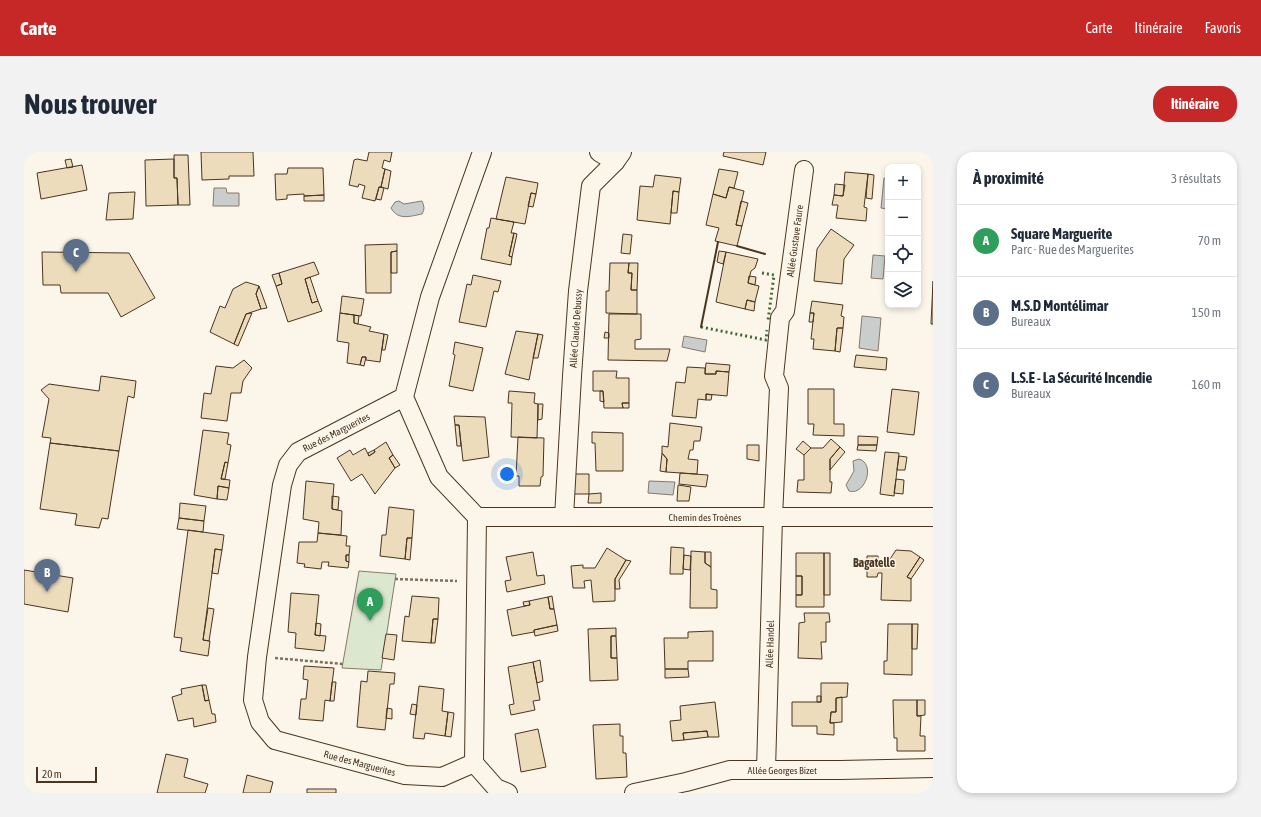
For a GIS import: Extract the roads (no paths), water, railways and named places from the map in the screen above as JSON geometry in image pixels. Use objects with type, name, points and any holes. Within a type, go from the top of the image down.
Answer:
[{"type":"street","points":[[482,152],[430,297],[404,397],[439,477],[477,517],[474,763],[496,788],[508,793]]},
{"type":"street","points":[[599,152],[618,157]]},
{"type":"street","name":"Allée Claude Debussy","points":[[564,517],[578,291],[591,186],[618,157]]},
{"type":"street","name":"Allée Gustave Faure","points":[[773,517],[779,388],[774,376],[780,318],[785,311],[804,170]]},
{"type":"street","name":"Rue des Marguerites","points":[[404,397],[298,452],[288,464],[282,485],[257,657],[253,700],[260,722],[275,740],[405,775],[442,777],[474,763]]},
{"type":"street","name":"Chemin des Troènes","points":[[477,517],[933,517]]},
{"type":"street","name":"Allée Handel","points":[[766,770],[773,517]]},
{"type":"street","name":"Allée Georges Bizet","points":[[634,793],[686,782],[730,770],[933,768]]},
{"type":"place","name":"L.S.E - La Sécurité Incendie","points":[[76,272]]},
{"type":"place","name":"M.S.D Montélimar","points":[[47,592]]},
{"type":"place","name":"Square Marguerite","points":[[370,621]]},
{"type":"district","name":"Bagatelle","points":[[874,563]]}]
